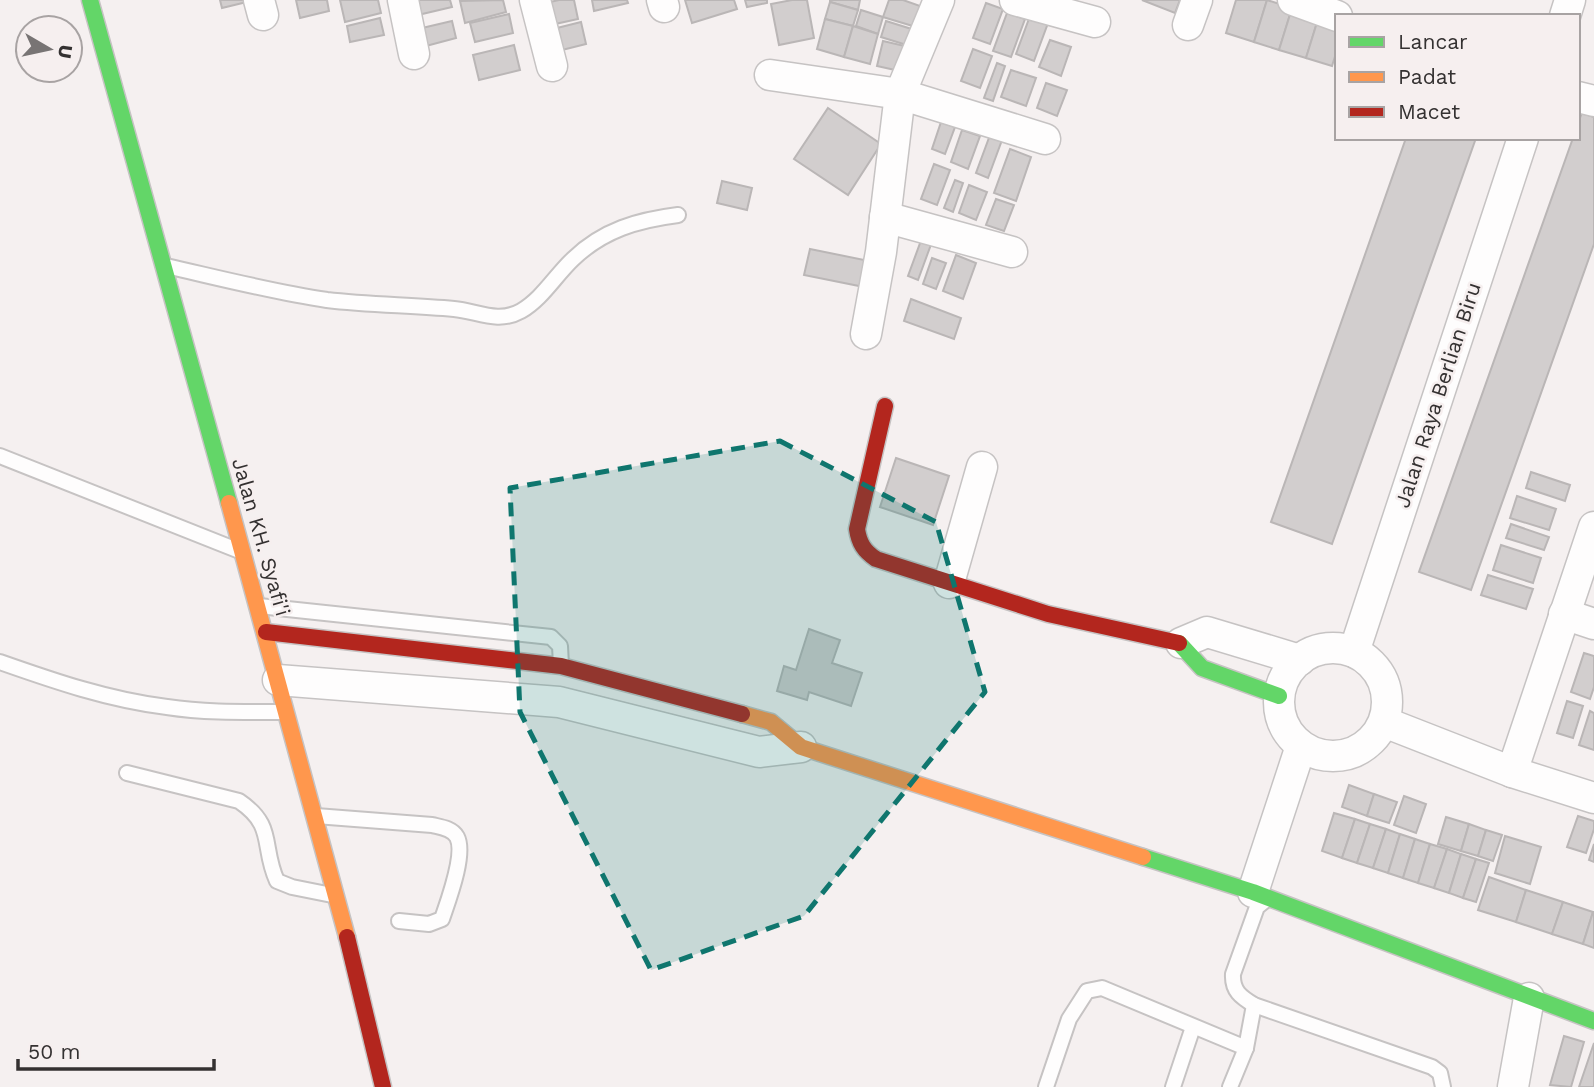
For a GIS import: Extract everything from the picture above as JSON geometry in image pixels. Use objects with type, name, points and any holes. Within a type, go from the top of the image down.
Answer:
[{"type":"street","name":"Jalan KH. Syafi'i","points":[[90,0],[337,895],[383,1087]]},
{"type":"street","points":[[403,0],[414,54]]},
{"type":"street","points":[[534,0],[552,65]]},
{"type":"street","points":[[866,334],[885,217],[900,94],[939,0]]},
{"type":"street","points":[[1015,0],[1095,22]]},
{"type":"street","points":[[1293,0],[1335,15]]},
{"type":"street","points":[[770,75],[900,94],[1045,139]]},
{"type":"street","name":"Jalan Raya Berlian Biru","points":[[1354,652],[1522,140]]},
{"type":"street","points":[[885,217],[1012,251]]},
{"type":"street","points":[[885,406],[857,529],[859,544],[876,559],[1048,614],[1181,643],[1207,632],[1300,660]]},
{"type":"street","points":[[949,583],[982,467]]},
{"type":"street","points":[[1512,772],[1594,527]]},
{"type":"street","points":[[1564,614],[1594,624]]},
{"type":"street","points":[[266,632],[561,666],[771,723],[801,747],[1259,899],[1594,1021]]},
{"type":"street","points":[[1181,643],[1202,668],[1279,696]]},
{"type":"street","points":[[1326,648],[1354,652],[1366,659],[1383,681],[1387,695],[1384,722],[1367,745],[1341,756],[1308,750],[1290,737],[1279,710],[1279,696],[1283,682],[1300,660],[1312,652],[1326,648]]},
{"type":"street","points":[[278,680],[559,702],[760,752],[801,747]]},
{"type":"street","points":[[694,736],[701,704]]},
{"type":"street","points":[[1384,722],[1512,772],[1594,798]]},
{"type":"street","points":[[1259,899],[1308,750]]},
{"type":"street","points":[[1513,1087],[1530,999]]},
{"type":"lane","points":[[164,266],[326,300],[464,310],[504,317],[520,312],[532,303],[573,258],[601,238],[643,220],[678,215]]},
{"type":"lane","points":[[0,456],[242,551]]},
{"type":"lane","points":[[257,606],[551,636],[560,646],[561,666]]},
{"type":"lane","points":[[0,662],[61,684],[166,707],[206,711],[287,712]]},
{"type":"lane","points":[[127,773],[239,801],[255,812],[265,828],[271,867],[277,881],[292,887],[337,895]]},
{"type":"lane","points":[[315,816],[432,825],[449,829],[456,836],[459,849],[453,884],[442,919],[429,924],[399,921]]},
{"type":"lane","points":[[1259,899],[1233,974],[1232,984],[1240,996],[1254,1005],[1432,1067],[1440,1073],[1443,1087]]},
{"type":"lane","points":[[1045,1087],[1069,1019],[1087,991],[1102,988],[1245,1048]]},
{"type":"lane","points":[[1230,1087],[1245,1048],[1254,1005]]},
{"type":"lane","points":[[1173,1087],[1193,1027]]},
{"type":"highlighted area","points":[[780,441],[936,522],[985,692],[804,916],[651,970],[520,712],[510,488]]},
{"type":"building","points":[[220,0],[255,0],[222,8]]},
{"type":"building","points":[[296,0],[327,0],[329,11],[300,18]]},
{"type":"building","points":[[340,0],[378,0],[381,13],[345,22]]},
{"type":"building","points":[[415,0],[450,0],[452,7],[418,15]]},
{"type":"building","points":[[503,0],[506,12],[465,23],[460,1]]},
{"type":"building","points":[[574,0],[578,19],[546,26],[541,4]]},
{"type":"building","points":[[592,0],[627,0],[628,3],[594,11]]},
{"type":"building","points":[[685,0],[734,0],[737,9],[692,23]]},
{"type":"building","points":[[745,0],[767,0],[767,3],[747,7]]},
{"type":"building","points":[[807,0],[814,38],[779,45],[771,4]]},
{"type":"building","points":[[830,0],[860,0],[858,10]]},
{"type":"building","points":[[889,0],[903,0],[923,7],[916,27],[883,17]]},
{"type":"building","points":[[1142,0],[1180,0],[1175,13]]},
{"type":"building","points":[[1236,0],[1267,0],[1254,42],[1226,33]]},
{"type":"building","points":[[1267,0],[1292,8],[1279,50],[1254,42]]},
{"type":"building","points":[[830,2],[858,10],[853,26],[825,19]]},
{"type":"building","points":[[986,3],[1003,9],[990,44],[973,38]]},
{"type":"building","points":[[1292,8],[1319,16],[1306,58],[1279,50]]},
{"type":"building","points":[[861,10],[883,17],[878,34],[856,26]]},
{"type":"building","points":[[1007,13],[1025,19],[1011,57],[993,51]]},
{"type":"building","points":[[509,14],[513,33],[475,42],[470,23]]},
{"type":"building","points":[[1030,16],[1048,23],[1034,61],[1016,54]]},
{"type":"building","points":[[1319,16],[1335,21],[1335,56],[1332,66],[1306,58]]},
{"type":"building","points":[[380,18],[384,35],[350,42],[347,26]]},
{"type":"building","points":[[825,19],[853,26],[844,57],[817,49]]},
{"type":"building","points":[[452,21],[456,38],[426,46],[422,28]]},
{"type":"building","points":[[886,21],[918,31],[913,47],[881,37]]},
{"type":"building","points":[[581,22],[586,44],[554,52],[549,30]]},
{"type":"building","points":[[853,26],[878,34],[870,64],[844,57]]},
{"type":"building","points":[[1050,40],[1071,47],[1061,76],[1039,67]]},
{"type":"building","points":[[883,41],[909,47],[904,72],[877,66]]},
{"type":"building","points":[[514,45],[520,70],[479,80],[473,55]]},
{"type":"building","points":[[973,49],[992,56],[980,88],[961,81]]},
{"type":"building","points":[[997,63],[1005,66],[993,101],[984,98]]},
{"type":"building","points":[[1011,70],[1036,78],[1026,106],[1001,97]]},
{"type":"building","points":[[1046,83],[1067,90],[1057,116],[1037,108]]},
{"type":"building","points":[[828,108],[881,144],[848,195],[794,159]]},
{"type":"building","points":[[1582,113],[1594,117],[1594,244],[1471,590],[1419,572],[1572,140],[1580,140]]},
{"type":"building","points":[[941,122],[955,127],[945,154],[932,149]]},
{"type":"building","points":[[962,130],[980,136],[968,169],[951,162]]},
{"type":"building","points":[[990,135],[1002,140],[988,178],[976,173]]},
{"type":"building","points":[[1405,140],[1475,140],[1332,544],[1271,522]]},
{"type":"building","points":[[1010,149],[1031,157],[1016,201],[994,193]]},
{"type":"building","points":[[934,164],[950,170],[937,205],[921,199]]},
{"type":"building","points":[[955,180],[963,183],[953,212],[944,208]]},
{"type":"building","points":[[722,181],[752,188],[747,210],[717,203]]},
{"type":"building","points":[[969,185],[987,192],[976,220],[959,213]]},
{"type":"building","points":[[996,199],[1014,205],[1004,231],[986,225]]},
{"type":"building","points":[[923,235],[933,239],[918,280],[908,276]]},
{"type":"building","points":[[810,249],[874,262],[869,288],[804,275]]},
{"type":"building","points":[[956,255],[976,263],[963,299],[943,291]]},
{"type":"building","points":[[932,258],[946,263],[936,289],[923,284]]},
{"type":"building","points":[[911,299],[961,318],[954,339],[904,321]]},
{"type":"building","points":[[896,458],[949,476],[933,525],[880,507]]},
{"type":"building","points":[[1531,472],[1570,485],[1565,501],[1526,488]]},
{"type":"building","points":[[1517,496],[1556,509],[1549,530],[1510,518]]},
{"type":"building","points":[[1511,524],[1549,537],[1544,550],[1506,538]]},
{"type":"building","points":[[1501,545],[1541,558],[1533,583],[1493,570]]},
{"type":"building","points":[[1488,575],[1533,589],[1526,609],[1481,595]]},
{"type":"building","points":[[809,629],[840,640],[832,663],[862,673],[851,706],[809,692],[807,700],[777,691],[784,666],[796,670]]},
{"type":"building","points":[[1584,653],[1594,656],[1594,687],[1590,699],[1571,692]]},
{"type":"building","points":[[1567,701],[1583,706],[1573,738],[1557,733]]},
{"type":"building","points":[[1590,711],[1594,713],[1594,750],[1579,745]]},
{"type":"building","points":[[1349,785],[1374,794],[1367,816],[1342,807]]},
{"type":"building","points":[[1374,794],[1397,802],[1389,823],[1367,816]]},
{"type":"building","points":[[1404,796],[1426,804],[1416,833],[1394,825]]},
{"type":"building","points":[[1334,813],[1355,819],[1342,858],[1322,851]]},
{"type":"building","points":[[1578,816],[1594,821],[1586,853],[1567,847]]},
{"type":"building","points":[[1446,817],[1469,824],[1461,851],[1438,844]]},
{"type":"building","points":[[1355,819],[1370,824],[1357,863],[1342,858]]},
{"type":"building","points":[[1370,824],[1386,829],[1373,868],[1357,863]]},
{"type":"building","points":[[1469,824],[1486,830],[1478,856],[1461,851]]},
{"type":"building","points":[[1386,829],[1400,834],[1388,873],[1373,868]]},
{"type":"building","points":[[1486,830],[1502,835],[1493,861],[1478,856]]},
{"type":"building","points":[[1400,834],[1415,839],[1403,878],[1388,873]]},
{"type":"building","points":[[1505,836],[1541,847],[1530,884],[1495,873]]},
{"type":"building","points":[[1415,839],[1430,844],[1418,883],[1403,878]]},
{"type":"building","points":[[1430,844],[1447,849],[1434,888],[1418,883]]},
{"type":"building","points":[[1594,844],[1594,862],[1589,860]]},
{"type":"building","points":[[1447,849],[1461,854],[1449,893],[1434,888]]},
{"type":"building","points":[[1461,854],[1476,859],[1463,898],[1449,893]]},
{"type":"building","points":[[1476,859],[1489,863],[1476,902],[1463,898]]},
{"type":"building","points":[[1489,877],[1526,890],[1516,922],[1478,910]]},
{"type":"building","points":[[1526,890],[1563,902],[1552,934],[1516,922]]},
{"type":"building","points":[[1563,902],[1593,912],[1583,944],[1552,934]]},
{"type":"building","points":[[1594,912],[1594,948],[1583,944]]},
{"type":"building","points":[[1564,1036],[1584,1042],[1571,1087],[1550,1085]]},
{"type":"building","points":[[1594,1043],[1594,1087],[1579,1087]]},
{"type":"traffic: fast","points":[[90,0],[229,503]]},
{"type":"traffic: fast","points":[[1179,643],[1202,668],[1279,696]]},
{"type":"traffic: fast","points":[[1143,857],[1253,892],[1594,1021]]},
{"type":"traffic: slow","points":[[229,503],[347,937]]},
{"type":"traffic: slow","points":[[742,714],[771,722],[801,747],[1143,857]]},
{"type":"traffic: jam","points":[[885,406],[857,529],[863,546],[872,556],[1048,614],[1179,643]]},
{"type":"traffic: jam","points":[[266,632],[561,666],[742,714]]},
{"type":"traffic: jam","points":[[347,937],[383,1087]]}]
